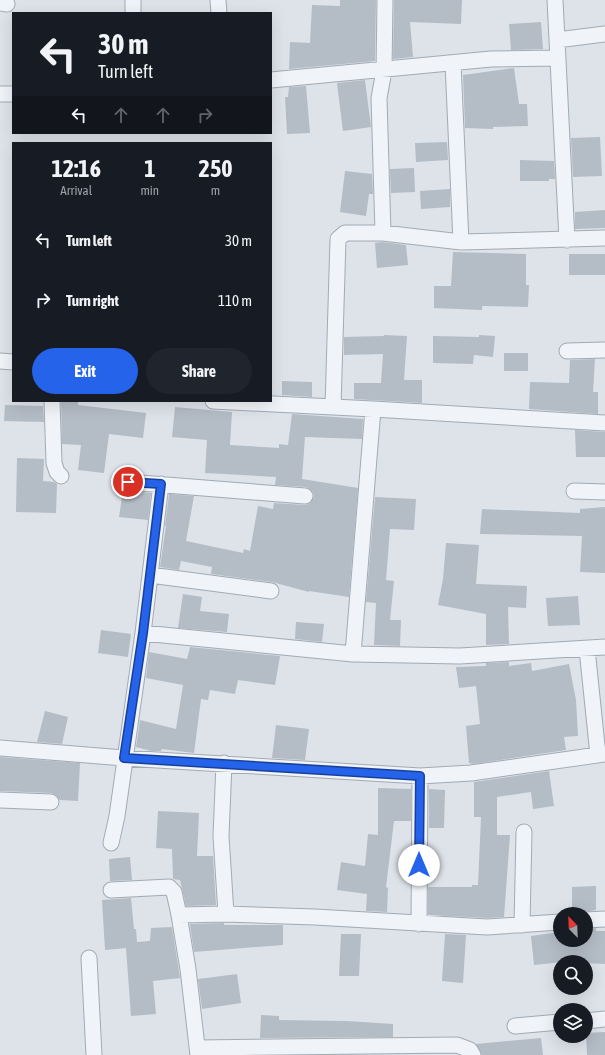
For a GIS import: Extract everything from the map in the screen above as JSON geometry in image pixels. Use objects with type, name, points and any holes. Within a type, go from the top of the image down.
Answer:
[{"type":"street","points":[[133,0],[133,12]]},
{"type":"street","points":[[218,0],[219,12]]},
{"type":"street","points":[[383,233],[379,98],[384,71],[385,0]]},
{"type":"street","points":[[554,0],[567,240]]},
{"type":"street","points":[[557,40],[605,34]]},
{"type":"street","points":[[272,80],[384,71],[452,63],[525,57],[558,58]]},
{"type":"street","points":[[452,63],[461,242]]},
{"type":"street","points":[[0,94],[12,94]]},
{"type":"street","points":[[333,407],[338,239],[345,234],[383,233],[461,242],[605,238]]},
{"type":"street","points":[[567,351],[605,350]]},
{"type":"street","points":[[0,361],[12,362]]},
{"type":"street","points":[[52,402],[54,463],[57,472],[61,476]]},
{"type":"street","points":[[242,402],[605,424]]},
{"type":"street","points":[[353,654],[373,409]]},
{"type":"street","points":[[128,482],[304,496]]},
{"type":"street","points":[[111,843],[117,816],[124,758],[143,633],[161,484]]},
{"type":"street","points":[[574,491],[605,492]]},
{"type":"street","points":[[150,575],[271,592]]},
{"type":"street","points":[[143,633],[353,654],[460,656],[605,647]]},
{"type":"street","points":[[0,748],[124,758],[420,776],[471,773],[602,754],[587,649]]},
{"type":"street","points":[[224,763],[221,836],[226,914]]},
{"type":"street","points":[[418,924],[420,776]]},
{"type":"street","points":[[0,800],[51,802]]},
{"type":"street","points":[[522,925],[524,832]]},
{"type":"street","points":[[111,890],[169,887],[174,892],[188,969],[198,1052],[457,1045],[470,1050],[473,1055]]},
{"type":"street","points":[[179,916],[226,914],[315,917],[487,928],[553,923]]},
{"type":"street","points":[[593,920],[605,919]]},
{"type":"street","points":[[89,958],[94,1055]]},
{"type":"street","points":[[593,1020],[605,1019]]},
{"type":"street","points":[[515,1026],[553,1023]]},
{"type":"building","points":[[340,0],[376,0],[375,61],[289,69],[290,42],[310,43],[312,5],[340,6]]},
{"type":"building","points":[[394,0],[462,0],[461,24],[410,22],[413,57],[393,59]]},
{"type":"building","points":[[541,22],[543,49],[511,50],[509,24]]},
{"type":"building","points":[[514,68],[519,104],[527,104],[528,126],[493,127],[493,129],[465,128],[463,75]]},
{"type":"building","points":[[365,80],[371,127],[343,131],[337,83]]},
{"type":"building","points":[[306,86],[310,133],[287,134],[285,97],[288,97],[289,87]]},
{"type":"building","points":[[600,137],[602,176],[573,177],[571,138]]},
{"type":"building","points":[[447,142],[448,160],[416,162],[415,143]]},
{"type":"building","points":[[520,160],[554,161],[555,179],[549,179],[549,181],[520,181]]},
{"type":"building","points":[[414,168],[415,192],[391,193],[390,169]]},
{"type":"building","points":[[345,171],[372,174],[373,194],[369,194],[366,216],[340,212]]},
{"type":"building","points":[[450,189],[450,207],[421,209],[420,191]]},
{"type":"building","points":[[605,210],[605,228],[575,229],[575,212]]},
{"type":"building","points":[[382,242],[406,245],[408,265],[377,268],[375,243]]},
{"type":"building","points":[[453,252],[526,254],[526,285],[529,285],[528,307],[482,306],[482,310],[434,308],[434,286],[451,286]]},
{"type":"building","points":[[569,254],[605,254],[605,275],[569,275]]},
{"type":"building","points":[[384,335],[407,336],[404,380],[422,380],[422,403],[354,399],[354,383],[381,383],[383,354],[344,355],[344,337]]},
{"type":"building","points":[[479,335],[495,336],[493,357],[474,355],[473,364],[433,363],[433,336],[479,337]]},
{"type":"building","points":[[504,353],[528,353],[528,371],[504,371]]},
{"type":"building","points":[[595,359],[593,392],[598,392],[598,414],[529,409],[530,382],[569,383],[570,360]]},
{"type":"building","points":[[282,381],[312,382],[312,397],[282,395]]},
{"type":"building","points":[[61,402],[78,402],[78,405],[146,413],[143,438],[109,434],[104,473],[78,470],[81,445],[62,444]]},
{"type":"building","points":[[5,405],[43,406],[44,422],[4,421]]},
{"type":"building","points":[[175,407],[232,412],[230,445],[279,448],[279,444],[288,445],[292,414],[363,419],[362,439],[305,437],[302,479],[358,488],[349,597],[309,592],[272,582],[211,574],[212,567],[181,561],[179,570],[160,567],[169,494],[194,496],[186,541],[243,553],[244,549],[250,551],[258,506],[273,509],[274,503],[305,505],[309,504],[314,497],[313,492],[306,487],[275,485],[276,477],[205,473],[207,440],[172,437]]},
{"type":"building","points":[[575,430],[605,432],[605,457],[576,457]]},
{"type":"building","points":[[17,458],[44,459],[43,481],[54,482],[57,484],[56,513],[16,512]]},
{"type":"building","points":[[123,490],[151,493],[148,520],[119,517]]},
{"type":"building","points":[[375,497],[416,499],[414,530],[390,529],[386,580],[394,581],[390,620],[401,620],[400,646],[374,645],[376,603],[366,602]]},
{"type":"building","points":[[605,507],[605,573],[580,572],[582,536],[480,534],[482,509],[580,513],[580,509]]},
{"type":"building","points":[[446,543],[479,545],[476,584],[527,586],[526,608],[508,607],[509,644],[486,645],[486,614],[438,605],[443,579]]},
{"type":"building","points":[[183,594],[202,597],[200,611],[229,614],[227,632],[178,628]]},
{"type":"building","points":[[578,596],[580,625],[548,626],[546,598]]},
{"type":"building","points":[[296,622],[324,624],[322,642],[295,639]]},
{"type":"building","points":[[101,630],[131,634],[128,657],[98,653]]},
{"type":"building","points":[[190,647],[280,656],[275,685],[238,680],[235,694],[210,690],[208,700],[201,699],[194,753],[162,749],[161,751],[151,751],[136,747],[140,720],[176,729],[183,685],[146,678],[149,652],[187,659]]},
{"type":"building","points":[[509,662],[509,666],[531,663],[532,671],[569,664],[576,700],[578,736],[564,737],[566,750],[474,764],[469,763],[466,726],[480,724],[476,686],[459,688],[456,667],[486,666],[486,663]]},
{"type":"building","points":[[45,711],[68,717],[62,744],[37,742]]},
{"type":"building","points":[[276,725],[309,729],[305,760],[272,758]]},
{"type":"building","points":[[0,757],[80,763],[78,801],[60,800],[56,795],[51,793],[0,791]]},
{"type":"building","points":[[549,771],[554,806],[533,809],[531,792],[497,797],[497,835],[510,835],[504,917],[487,918],[428,915],[428,887],[472,887],[472,885],[478,885],[481,817],[474,817],[474,782]]},
{"type":"building","points":[[378,788],[411,789],[411,821],[394,821],[386,887],[388,888],[387,912],[366,911],[367,894],[337,890],[341,862],[365,866],[368,834],[378,835]]},
{"type":"building","points":[[429,789],[445,790],[444,828],[429,828]]},
{"type":"building","points":[[158,811],[199,813],[197,856],[213,856],[216,905],[186,906],[180,880],[173,879],[172,849],[156,848]]},
{"type":"building","points":[[130,857],[132,880],[110,881],[109,859]]},
{"type":"building","points":[[596,886],[596,910],[593,910],[593,907],[572,907],[572,887]]},
{"type":"building","points":[[131,898],[134,929],[136,929],[137,942],[150,941],[151,928],[172,927],[180,978],[153,981],[156,1014],[131,1016],[126,948],[105,950],[102,900]]},
{"type":"building","points":[[224,923],[224,925],[283,925],[283,945],[194,952],[190,924]]},
{"type":"building","points":[[593,928],[596,928],[596,931],[605,931],[605,964],[593,963],[593,955],[553,955],[553,963],[534,965],[531,936],[553,933],[553,947],[593,947]]},
{"type":"building","points":[[341,934],[361,934],[359,976],[339,976]]},
{"type":"building","points":[[445,934],[466,935],[463,983],[442,981]]},
{"type":"building","points":[[237,974],[241,1003],[202,1009],[198,979]]},
{"type":"building","points":[[261,1015],[279,1016],[279,1020],[347,1021],[393,1024],[393,1037],[260,1038]]},
{"type":"building","points":[[605,1032],[605,1055],[587,1055],[586,1043],[593,1043],[593,1033]]},
{"type":"building","points":[[541,1038],[543,1055],[482,1055],[476,1044]]},
{"type":"route","points":[[128,482],[161,484],[143,633],[124,758],[420,776],[419,865]]}]
